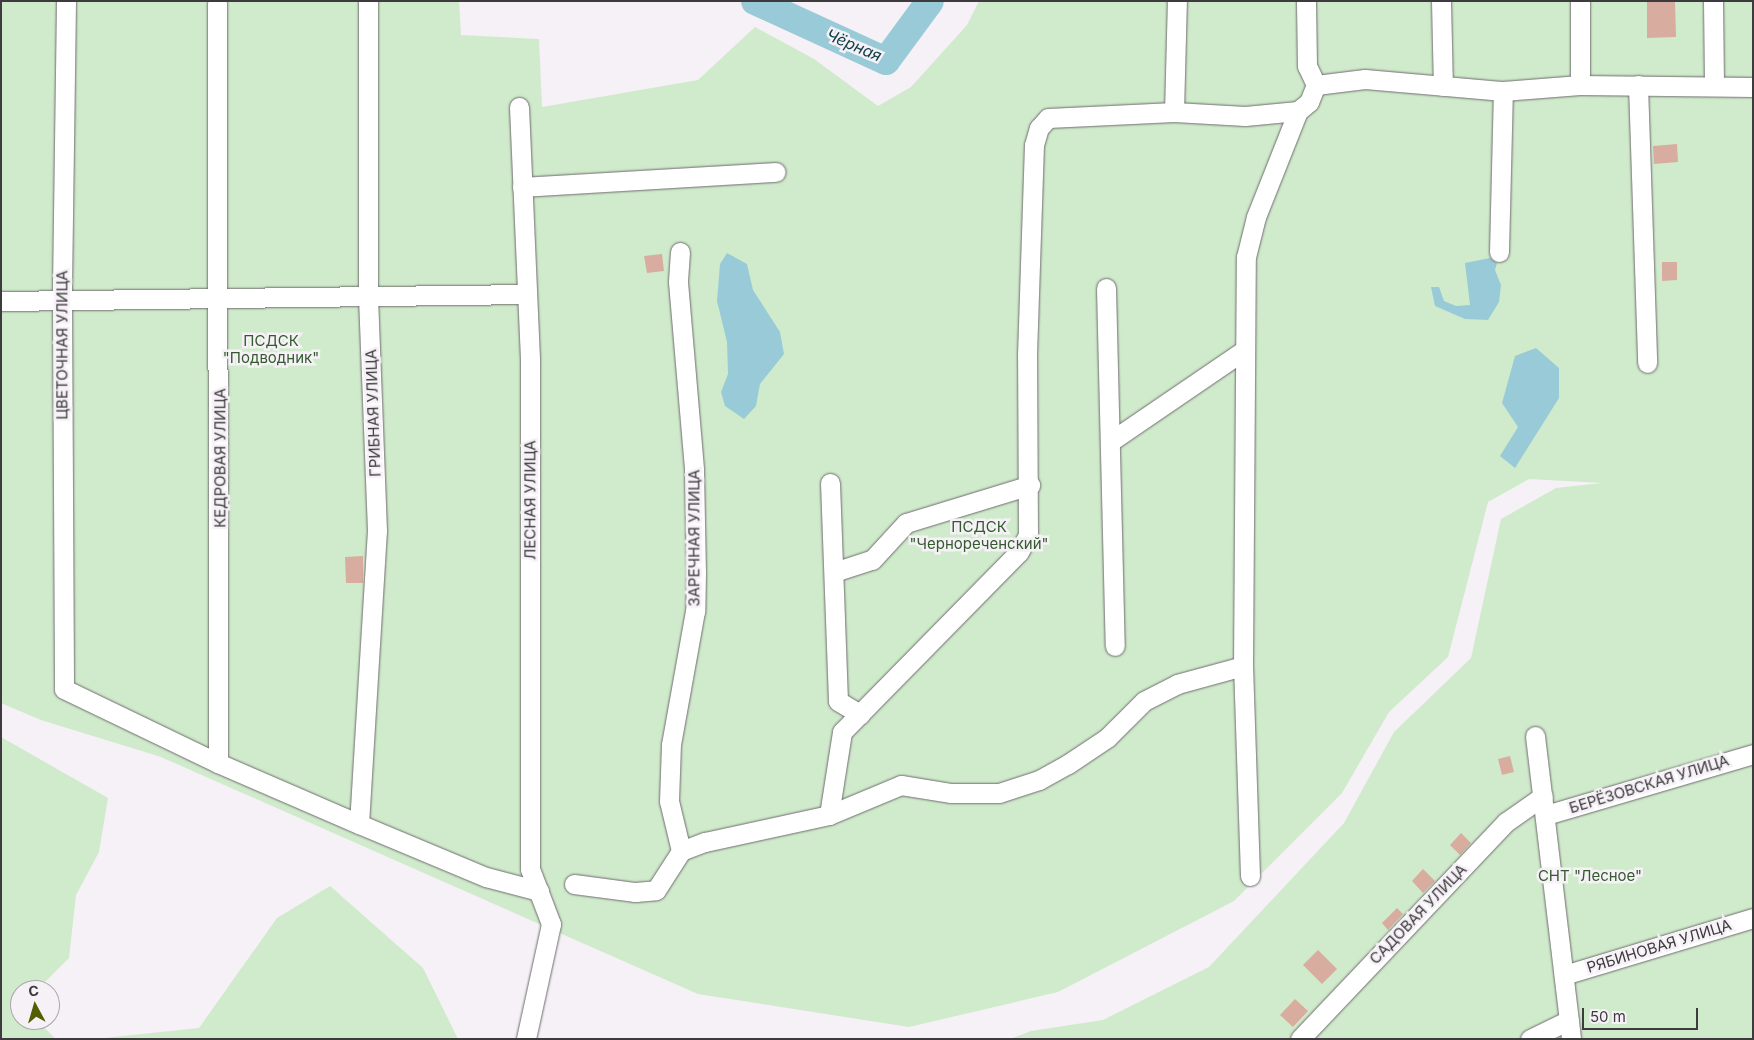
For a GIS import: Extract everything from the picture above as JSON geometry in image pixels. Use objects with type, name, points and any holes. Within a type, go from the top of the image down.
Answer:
[{"type":"street","name":"ЦВЕТОЧНАЯ УЛИЦА","points":[[66,1],[62,300],[64,689],[218,763]]},
{"type":"street","name":"ГРИБНАЯ УЛИЦА","points":[[359,824],[377,531],[368,297],[368,1]]},
{"type":"street","points":[[1174,112],[1177,1]]},
{"type":"street","points":[[1250,876],[1244,666],[1243,351],[1246,257],[1256,217],[1298,111],[1309,102],[1316,85],[1308,66],[1306,1]]},
{"type":"street","points":[[1441,1],[1443,86]]},
{"type":"street","points":[[1580,1],[1580,85]]},
{"type":"street","points":[[1713,1],[1714,86]]},
{"type":"street","name":"КЕДРОВАЯ УЛИЦА","points":[[217,3],[219,296],[218,763]]},
{"type":"street","points":[[1316,85],[1365,79],[1503,91],[1580,85],[1753,87]]},
{"type":"street","points":[[1638,85],[1647,363]]},
{"type":"street","points":[[1500,252],[1503,91]]},
{"type":"street","name":"ЛЕСНАЯ УЛИЦА","points":[[519,107],[530,362],[530,869],[551,924],[526,1039]]},
{"type":"street","points":[[829,815],[842,732],[1018,552],[1028,535],[1030,485],[1027,355],[1034,154],[1039,128],[1048,118],[1174,112],[1245,116],[1298,111]]},
{"type":"street","points":[[522,186],[776,172]]},
{"type":"street","name":"ЗАРЕЧНАЯ УЛИЦА","points":[[680,252],[678,282],[691,423],[696,572],[695,611],[671,744],[669,801],[681,851]]},
{"type":"street","points":[[1106,288],[1115,646]]},
{"type":"street","points":[[1,301],[219,296],[368,297],[526,294]]},
{"type":"street","points":[[1111,441],[1243,351]]},
{"type":"street","points":[[830,483],[838,701],[860,714]]},
{"type":"street","points":[[834,572],[872,560],[906,523],[1030,485]]},
{"type":"street","points":[[574,884],[635,892],[656,890],[681,851],[705,842],[829,815],[901,785],[951,793],[999,793],[1039,780],[1107,738],[1144,701],[1177,684],[1244,666]]},
{"type":"street","points":[[1530,1039],[1570,1030],[1546,815],[1535,736]]},
{"type":"street","name":"БЕРЁЗОВСКАЯ УЛИЦА","points":[[1546,815],[1753,754]]},
{"type":"street","points":[[218,763],[486,877],[538,890]]},
{"type":"street","name":"САДОВАЯ УЛИЦА","points":[[1300,1039],[1506,822],[1543,796]]},
{"type":"street","name":"РЯБИНОВАЯ УЛИЦА","points":[[1564,975],[1753,918]]},
{"type":"green space","points":[[1,1],[459,1],[461,35],[539,39],[542,107],[698,80],[755,27],[814,59],[878,106],[911,87],[967,25],[979,1],[1753,1],[1753,1039],[1010,1039],[1031,1031],[1103,1020],[1209,967],[1344,823],[1394,732],[1471,658],[1501,519],[1556,488],[1602,483],[1529,479],[1488,502],[1448,657],[1389,712],[1342,793],[1234,901],[1058,992],[909,1027],[698,994],[161,757],[41,720],[1,703]]},
{"type":"green space","points":[[1,737],[108,798],[99,852],[76,895],[69,958],[47,980],[10,980],[10,1030],[47,1030],[56,1039],[1,1039]]},
{"type":"green space","points":[[330,886],[423,968],[458,1039],[94,1039],[199,1028],[277,918]]},
{"type":"water","points":[[727,253],[747,264],[753,290],[780,332],[784,354],[760,384],[756,406],[744,419],[725,406],[721,392],[728,374],[727,342],[717,301],[720,264]]},
{"type":"water","points":[[1490,258],[1497,263],[1495,270],[1501,285],[1499,302],[1488,320],[1465,319],[1435,306],[1431,287],[1439,287],[1444,301],[1456,306],[1470,305],[1465,263]]},
{"type":"water","points":[[1536,348],[1559,368],[1559,398],[1515,468],[1500,456],[1518,427],[1502,403],[1515,356]]},
{"type":"building","points":[[1647,1],[1675,1],[1676,37],[1647,38]]},
{"type":"building","points":[[1677,144],[1678,162],[1654,164],[1653,146]]},
{"type":"building","points":[[662,254],[664,271],[647,273],[644,256]]},
{"type":"building","points":[[1662,262],[1677,262],[1677,280],[1662,281]]},
{"type":"building","points":[[363,556],[363,583],[346,583],[345,557]]},
{"type":"building","points":[[1510,756],[1514,772],[1502,775],[1498,759]]},
{"type":"building","points":[[1461,833],[1471,843],[1460,855],[1450,845]]},
{"type":"building","points":[[1423,869],[1435,881],[1423,893],[1412,881]]},
{"type":"building","points":[[1397,908],[1403,914],[1388,930],[1382,923]]},
{"type":"building","points":[[1318,950],[1337,969],[1322,984],[1303,965]]},
{"type":"building","points":[[1295,999],[1308,1011],[1293,1027],[1280,1015]]},
{"type":"waterway","name":"Чёрная","points":[[755,1],[886,61],[930,1]]},
{"type":"park label","name":"ПСДСК \"Подводник\"","points":[[271,348]]},
{"type":"park label","name":"ПСДСК \"Чернореченский\"","points":[[979,534]]},
{"type":"park label","name":"СНТ \"Лесное\"","points":[[1590,876]]}]
